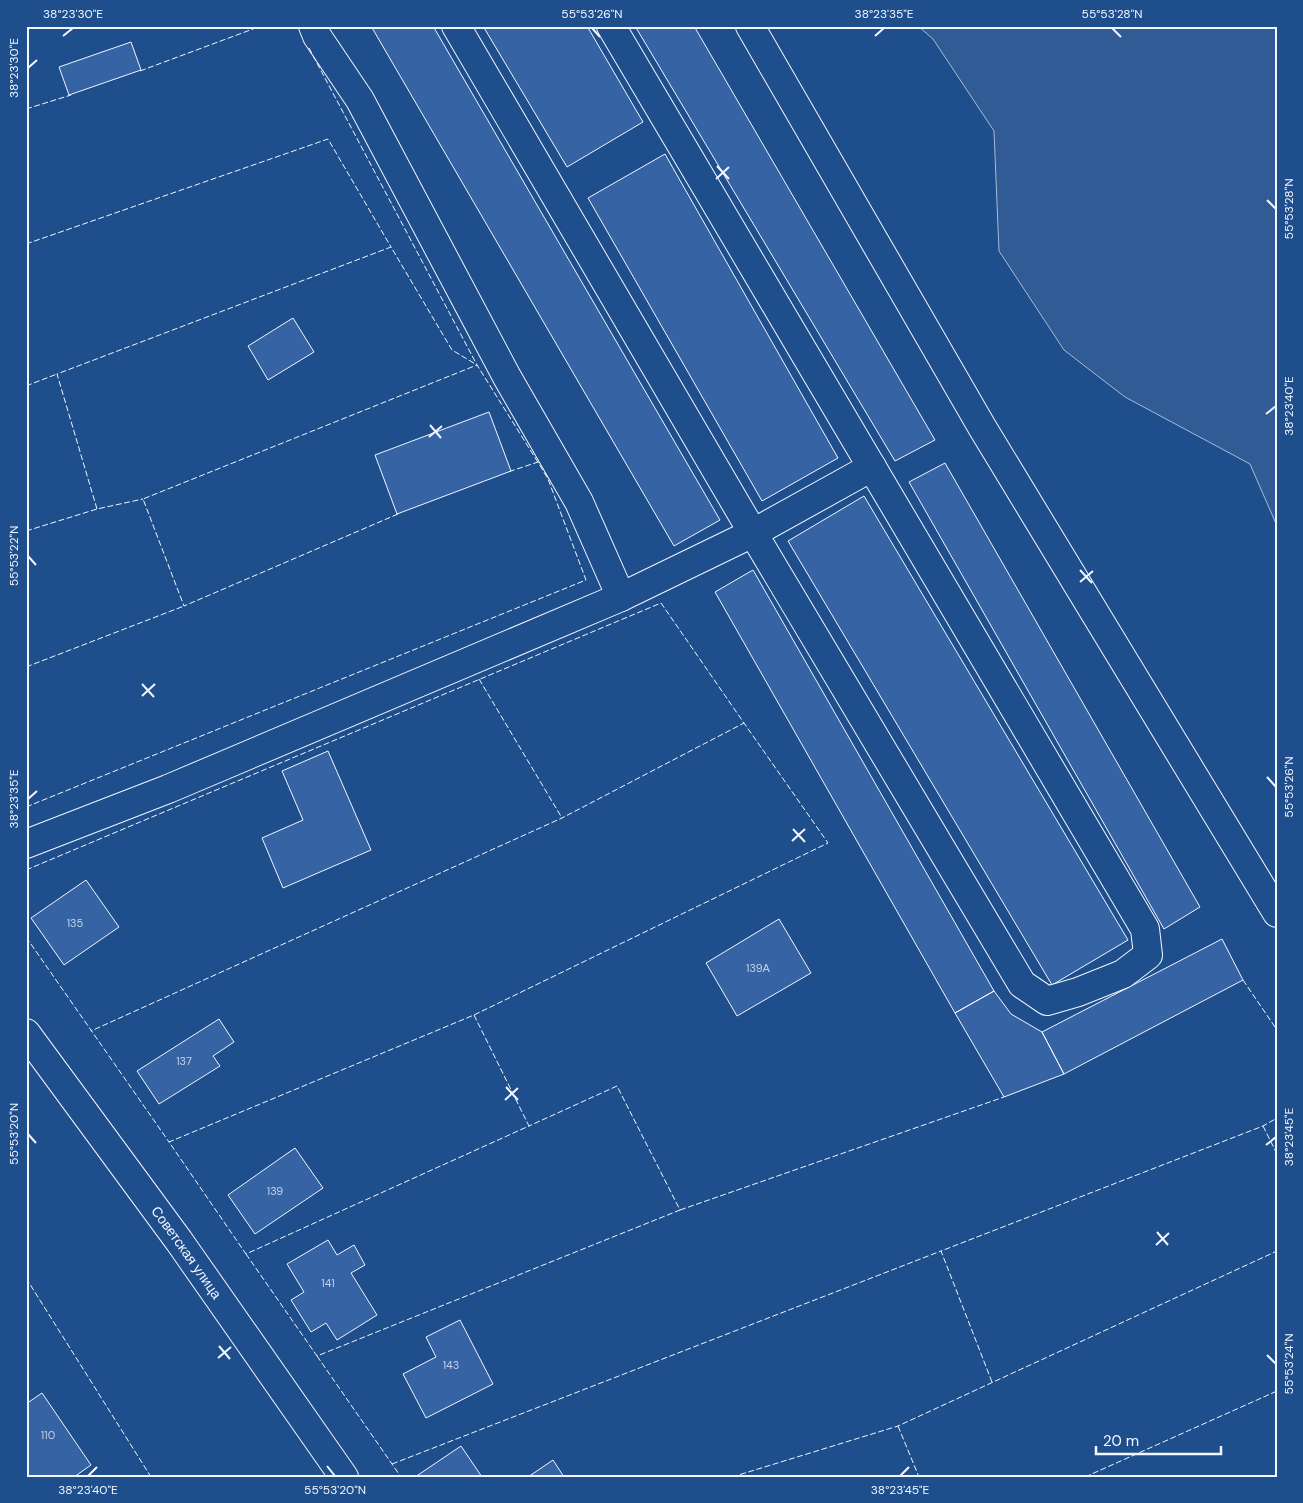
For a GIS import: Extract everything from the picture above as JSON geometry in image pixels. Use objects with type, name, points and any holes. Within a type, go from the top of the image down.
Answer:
[{"type":"street","points":[[312,26],[360,100],[507,377],[579,502],[621,597]]},
{"type":"street","points":[[456,26],[753,533],[1022,984],[1047,1001],[1078,992],[1123,974],[1148,955],[1145,929],[611,26]]},
{"type":"street","points":[[750,26],[982,428],[1277,913]]},
{"type":"street","points":[[26,844],[168,789],[621,597],[753,533],[872,467]]},
{"type":"street","name":"Советская улица","points":[[26,1033],[179,1241],[344,1477]]},
{"type":"shaded area","points":[[918,26],[1277,26],[1277,526],[1250,464],[1125,397],[1064,350],[999,251],[994,131],[933,39]]},
{"type":"building","points":[[371,26],[433,26],[720,520],[674,546]]},
{"type":"building","points":[[483,26],[587,26],[643,122],[567,167]]},
{"type":"building","points":[[635,26],[694,26],[935,440],[895,461]]},
{"type":"building","points":[[131,42],[141,70],[69,95],[59,67]]},
{"type":"building","points":[[665,154],[838,458],[762,501],[588,198]]},
{"type":"building","points":[[293,318],[314,352],[268,380],[248,346]]},
{"type":"building","points":[[489,412],[511,471],[397,514],[375,455]]},
{"type":"building","points":[[945,463],[1200,907],[1164,929],[909,482]]},
{"type":"building","points":[[864,496],[1128,940],[1052,985],[788,541]]},
{"type":"building","points":[[753,570],[994,991],[955,1013],[715,592]]},
{"type":"building","points":[[328,751],[371,850],[283,888],[262,838],[303,820],[282,771]]},
{"type":"building","points":[[86,880],[119,927],[64,965],[31,918]]},
{"type":"building","points":[[779,919],[811,973],[737,1016],[706,963]]},
{"type":"building","points":[[1222,939],[1243,980],[1064,1074],[1042,1032]]},
{"type":"building","points":[[994,991],[1011,1014],[1042,1032],[1064,1074],[1004,1097],[955,1013]]},
{"type":"building","points":[[219,1019],[234,1042],[213,1056],[220,1066],[159,1104],[137,1071]]},
{"type":"building","points":[[295,1148],[323,1188],[255,1234],[228,1195]]},
{"type":"building","points":[[328,1240],[337,1255],[354,1245],[365,1265],[351,1273],[377,1315],[337,1340],[326,1323],[311,1332],[291,1300],[304,1292],[287,1264]]},
{"type":"building","points":[[460,1320],[493,1384],[426,1418],[403,1374],[436,1357],[426,1337]]},
{"type":"building","points":[[42,1393],[91,1465],[74,1477],[26,1477],[26,1404]]},
{"type":"building","points":[[461,1446],[482,1477],[415,1477]]},
{"type":"building","points":[[553,1460],[564,1477],[528,1477]]},
{"type":"fence","points":[[140,71],[261,26]]},
{"type":"fence","points":[[309,48],[477,365],[539,464]]},
{"type":"fence","points":[[26,109],[71,95]]},
{"type":"fence","points":[[26,244],[328,139],[391,247]]},
{"type":"fence","points":[[97,509],[57,374],[391,247],[452,350],[477,365]]},
{"type":"fence","points":[[398,514],[184,606],[143,499],[477,365]]},
{"type":"fence","points":[[26,386],[57,374]]},
{"type":"fence","points":[[26,807],[586,580],[548,479],[538,462],[508,472]]},
{"type":"fence","points":[[26,531],[97,509],[143,499]]},
{"type":"fence","points":[[26,870],[661,603],[744,723],[562,818],[91,1031]]},
{"type":"fence","points":[[26,667],[184,606]]},
{"type":"fence","points":[[479,679],[562,818]]},
{"type":"fence","points":[[474,1015],[529,1126],[246,1254],[169,1142],[474,1015],[828,843],[744,723]]},
{"type":"fence","points":[[26,937],[169,1142]]},
{"type":"fence","points":[[1243,980],[1277,1030]]},
{"type":"fence","points":[[246,1254],[317,1356],[680,1210],[617,1086],[529,1126]]},
{"type":"fence","points":[[680,1210],[1004,1097]]},
{"type":"fence","points":[[992,1382],[941,1251],[1263,1126],[1277,1118]]},
{"type":"fence","points":[[1263,1126],[1277,1154]]},
{"type":"fence","points":[[392,1464],[941,1251]]},
{"type":"fence","points":[[732,1477],[898,1426],[1277,1251]]},
{"type":"fence","points":[[26,1278],[151,1477]]},
{"type":"fence","points":[[317,1356],[401,1477]]},
{"type":"fence","points":[[1085,1477],[1277,1391]]},
{"type":"fence","points":[[898,1426],[919,1477]]}]
